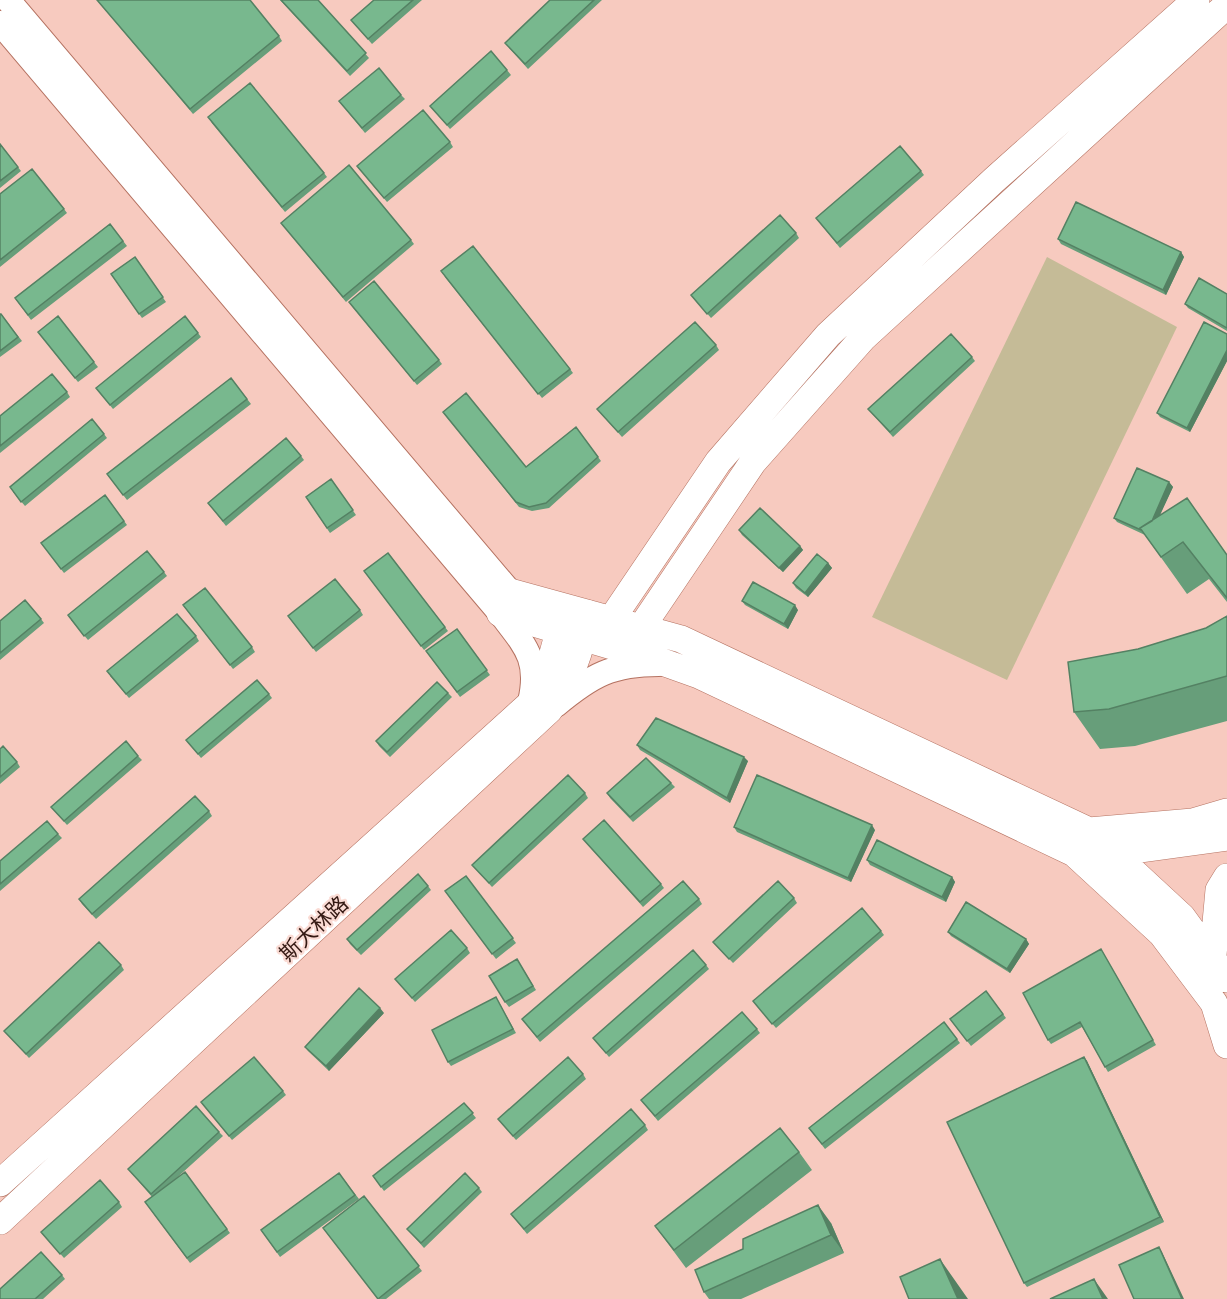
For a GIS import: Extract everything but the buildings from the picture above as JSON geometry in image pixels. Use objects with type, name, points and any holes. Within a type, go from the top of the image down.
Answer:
[{"type":"main road","name":"斯大林路","points":[[0,1221],[539,707],[545,682],[582,622],[828,336],[994,180],[1196,0]]},
{"type":"main road","points":[[641,628],[753,462],[862,338],[1227,5]]},
{"type":"main road","points":[[505,602],[582,622],[641,628],[681,639],[1089,831],[1182,917],[1219,969]]},
{"type":"main road","points":[[582,622],[1074,853],[1162,934],[1214,1003],[1227,1045]]},
{"type":"main road","name":"斯大林路","points":[[0,1183],[539,707]]},
{"type":"main road","points":[[1089,831],[1193,822],[1227,812]]},
{"type":"main road","points":[[1085,863],[1112,853],[1227,837]]},
{"type":"main road","points":[[1214,1003],[1219,969],[1219,890],[1227,877]]},
{"type":"street","points":[[8,0],[505,602],[533,664],[539,707],[607,670],[630,664],[670,664]]},
{"type":"street","points":[[0,23],[505,602]]},
{"type":"shaded area","points":[[1047,257],[1177,327],[1007,680],[872,617]]}]
